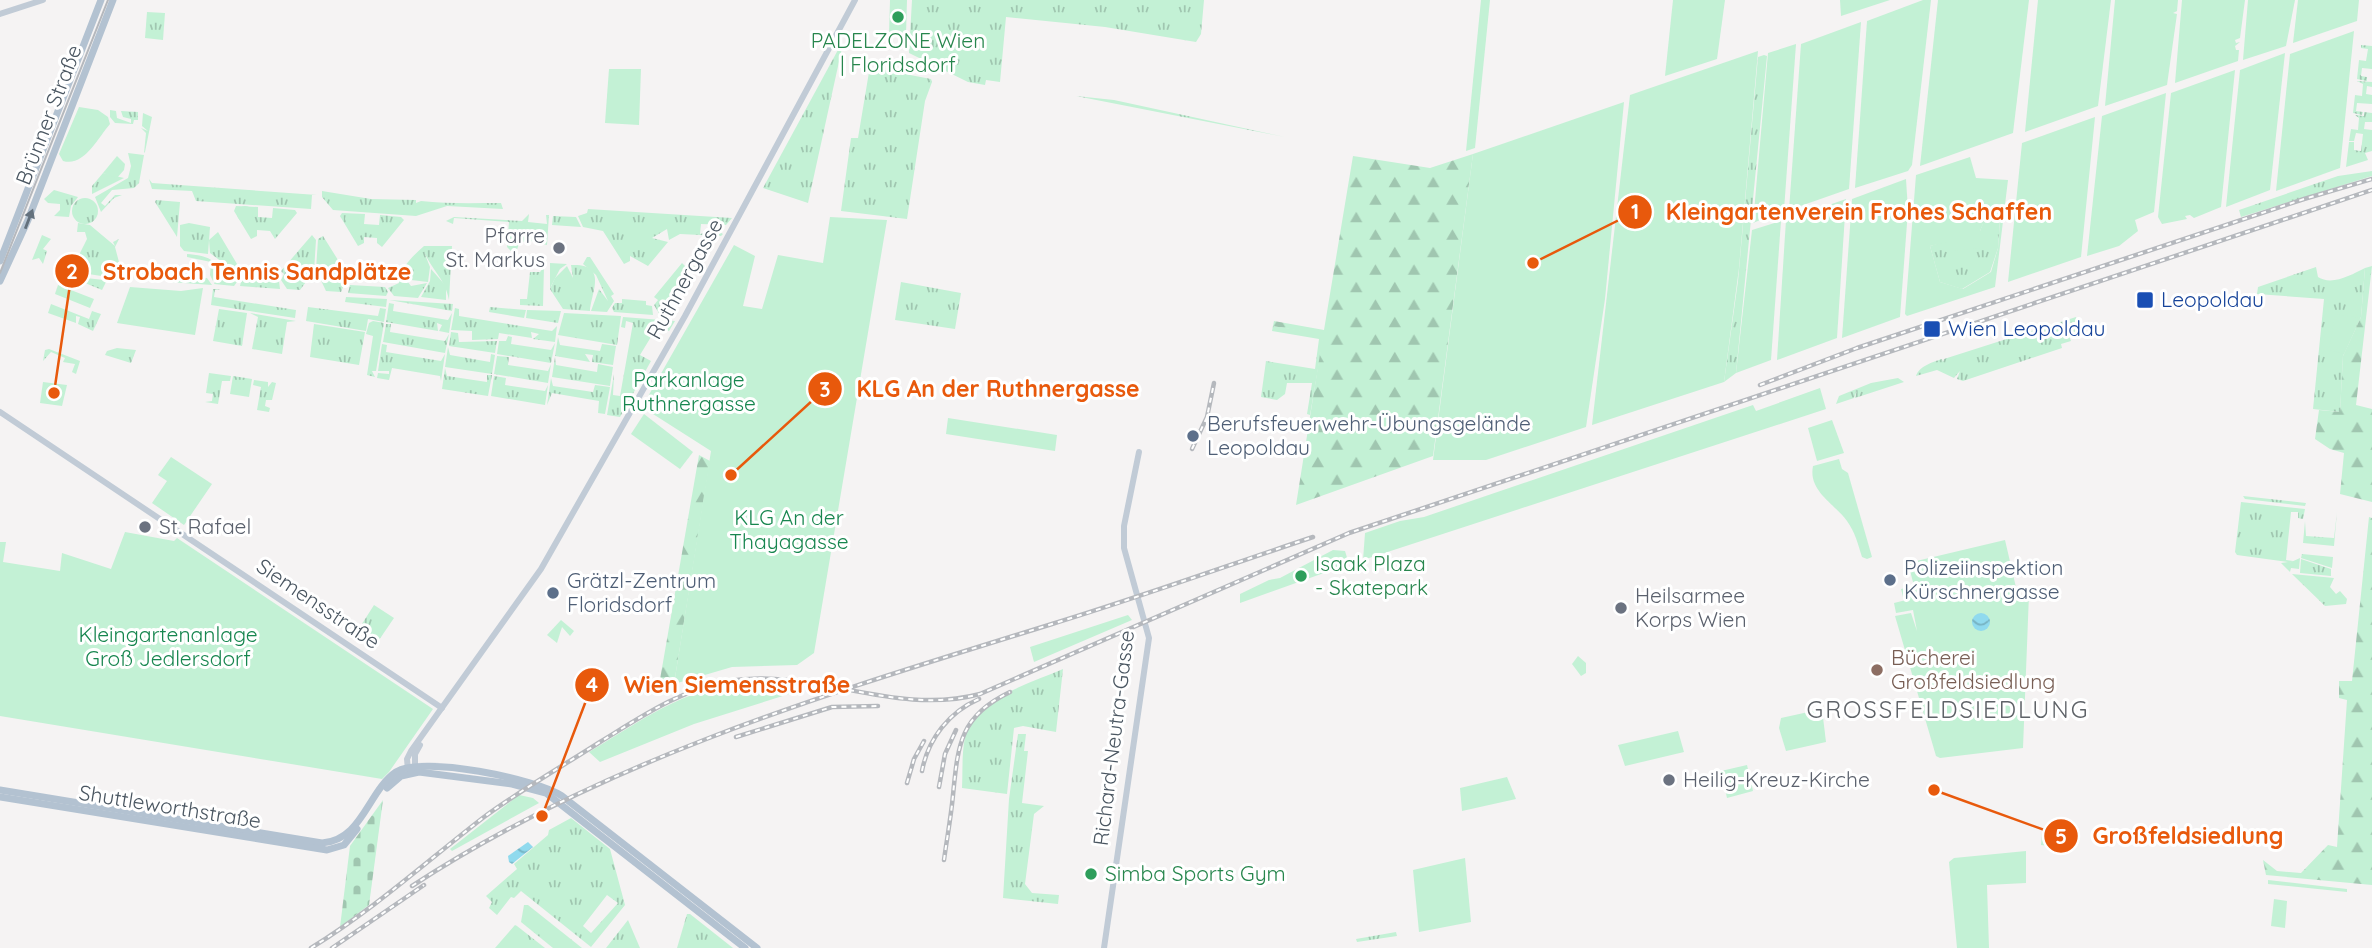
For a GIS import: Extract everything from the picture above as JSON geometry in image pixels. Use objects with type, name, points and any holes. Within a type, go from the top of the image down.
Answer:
[{"type":"main road","name":"Brünner Straße","points":[[0,261],[101,0]]},
{"type":"main road","name":"Brünner Straße","points":[[0,281],[26,225],[113,0]]},
{"type":"main road","points":[[333,846],[346,843],[394,780],[411,769],[534,785],[562,796],[757,948]]},
{"type":"main road","points":[[534,785],[745,948]]},
{"type":"main road","name":"Shuttleworthstraße","points":[[0,790],[333,846]]},
{"type":"main road","name":"Shuttleworthstraße","points":[[0,797],[333,846]]},
{"type":"street","points":[[0,14],[43,0]]},
{"type":"street","name":"Ruthnergasse","points":[[411,769],[410,753],[541,569],[682,322],[855,0]]},
{"type":"street","name":"Siemensstraße","points":[[0,412],[442,708]]},
{"type":"street","name":"Richard-Neutra-Gasse","points":[[1104,948],[1149,638],[1124,548],[1124,526],[1139,452]]},
{"type":"green space","name":"PADELZONE Wien | Floridsdorf","points":[[890,0],[907,0],[906,35],[889,35]]},
{"type":"green space","points":[[912,0],[1204,0],[1201,34],[1196,42],[1105,27],[1006,17],[1000,82],[986,80],[985,85],[968,82],[909,53]]},
{"type":"green space","points":[[1481,0],[1490,0],[1475,148],[1466,151]]},
{"type":"green space","points":[[1673,0],[1725,0],[1717,59],[1665,76]]},
{"type":"green space","points":[[1840,0],[1890,0],[1841,16]]},
{"type":"green space","points":[[1923,0],[1931,0],[1912,165],[1908,171],[1855,188],[1867,21]]},
{"type":"green space","points":[[1938,0],[2029,0],[2013,133],[1920,166]]},
{"type":"green space","points":[[2038,0],[2111,0],[2098,106],[2025,132]]},
{"type":"green space","points":[[2115,0],[2178,0],[2177,11],[2173,13],[2177,14],[2167,85],[2105,106]]},
{"type":"green space","points":[[2182,0],[2245,0],[2240,38],[2235,40],[2236,43],[2240,42],[2235,46],[2236,50],[2239,50],[2238,61],[2175,83]]},
{"type":"green space","points":[[2248,0],[2295,0],[2286,46],[2243,60]]},
{"type":"green space","points":[[2298,0],[2359,0],[2357,21],[2293,43]]},
{"type":"green space","points":[[147,12],[165,13],[163,40],[145,38]]},
{"type":"green space","points":[[1861,22],[1849,189],[1789,210],[1801,44]]},
{"type":"green space","points":[[2354,31],[2340,168],[2276,191],[2290,54]]},
{"type":"green space","points":[[1796,44],[1784,210],[1753,223],[1768,53]]},
{"type":"green space","points":[[2361,45],[2372,46],[2372,69],[2362,68],[2361,76],[2367,77],[2367,81],[2357,79],[2359,60],[2366,61],[2368,49],[2361,48]]},
{"type":"green space","points":[[839,48],[842,48],[808,203],[763,188]]},
{"type":"green space","points":[[1758,51],[1739,268],[1724,382],[1592,425],[1630,95]]},
{"type":"green space","points":[[2285,53],[2270,190],[2226,207],[2240,70]]},
{"type":"green space","points":[[1767,56],[1736,373],[1724,382],[1738,281],[1758,57]]},
{"type":"green space","points":[[609,69],[641,69],[639,125],[605,123]]},
{"type":"green space","points":[[879,69],[931,79],[932,82],[925,101],[907,219],[841,211],[851,138],[858,138],[869,72]]},
{"type":"green space","points":[[2235,70],[2221,207],[2194,218],[2190,215],[2185,216],[2187,219],[2162,224],[2158,217],[2171,93]]},
{"type":"green space","points":[[2357,81],[2372,82],[2372,87],[2367,86],[2366,94],[2372,95],[2372,104],[2357,103],[2356,111],[2363,112],[2362,115],[2353,113],[2355,95],[2362,96],[2363,84]]},
{"type":"green space","points":[[2166,93],[2154,212],[2135,220],[2138,231],[2119,246],[2087,256],[2102,116]]},
{"type":"green space","points":[[1076,96],[1114,100],[1285,137]]},
{"type":"green space","points":[[1624,102],[1605,299],[1586,427],[1486,460],[1433,460],[1473,154]]},
{"type":"green space","points":[[79,107],[98,110],[108,117],[110,124],[84,156],[71,162],[63,161],[59,154]]},
{"type":"green space","points":[[110,110],[116,111],[117,118],[131,123],[131,119],[123,117],[121,111],[138,112],[138,120],[134,120],[133,124],[115,123],[110,117]]},
{"type":"green space","points":[[2364,112],[2372,113],[2372,122],[2365,122],[2364,129],[2372,130],[2372,151],[2365,153],[2368,160],[2346,167],[2349,142],[2354,142],[2354,150],[2361,151],[2363,134],[2356,133],[2354,141],[2349,141],[2351,129],[2358,130],[2359,118],[2355,115],[2364,116]]},
{"type":"green space","points":[[143,113],[152,117],[144,153],[146,133],[141,128],[148,131],[142,126]]},
{"type":"green space","points":[[2095,117],[2081,257],[2008,282],[2022,143]]},
{"type":"green space","points":[[128,153],[144,155],[139,183],[134,188],[112,190],[101,203],[105,206],[115,195],[122,195],[114,198],[101,212],[95,197],[128,178],[131,166]]},
{"type":"green space","points":[[1473,154],[1433,456],[1296,505],[1323,335],[1273,326],[1274,321],[1324,330],[1353,156],[1430,168]]},
{"type":"green space","points":[[117,156],[125,164],[124,170],[117,178],[103,173]]},
{"type":"green space","points":[[1970,157],[1976,178],[2008,180],[1995,287],[1907,316],[1905,314],[1916,175]],"holes":[[[1985,219],[2000,220],[1998,248],[1991,272],[1963,289],[1940,282],[1930,246],[1948,242],[1951,251],[1980,248],[1980,231]]]},
{"type":"green space","points":[[2372,171],[2372,176],[2241,217],[2239,210],[2338,176]]},
{"type":"green space","points":[[103,173],[124,178],[92,194],[92,186]]},
{"type":"green space","points":[[149,179],[152,183],[317,195],[312,195],[311,209],[196,201],[192,191],[152,189]]},
{"type":"green space","points":[[1906,179],[1908,210],[1900,317],[1842,338],[1852,199]]},
{"type":"green space","points":[[54,190],[78,197],[71,206],[69,217],[54,216],[60,210],[60,204],[48,203],[44,199]]},
{"type":"green space","points":[[322,191],[371,199],[416,200],[416,203],[501,203],[503,209],[447,206],[416,216],[333,210],[322,197]]},
{"type":"green space","points":[[85,198],[94,202],[98,211],[94,220],[85,224],[76,220],[72,211],[76,202]]},
{"type":"green space","points":[[1846,199],[1837,338],[1777,360],[1786,220]]},
{"type":"green space","points":[[155,202],[180,202],[177,237]]},
{"type":"green space","points":[[236,206],[258,207],[258,217],[272,218],[273,208],[295,210],[297,213],[275,239],[270,231],[257,230],[257,236],[251,239],[234,211]]},
{"type":"green space","points":[[242,206],[248,206],[253,214],[251,220],[242,222],[237,217],[237,211]]},
{"type":"green space","points":[[588,209],[732,218],[726,225],[701,224],[700,234],[716,230],[723,234],[721,236],[680,234],[669,240],[667,229],[652,238],[668,242],[648,266],[630,256],[630,261],[624,264],[603,231],[583,227],[578,216],[587,213]]},
{"type":"green space","points":[[342,213],[365,214],[364,224],[379,225],[380,215],[401,217],[404,220],[382,247],[377,243],[377,238],[364,237],[364,243],[358,246],[340,216]]},
{"type":"green space","points":[[529,214],[528,222],[547,224],[546,215],[549,215],[547,245],[527,240],[519,244],[515,255],[507,247],[509,222],[454,218],[453,224],[446,221],[454,217],[522,221]]},
{"type":"green space","points":[[346,215],[358,215],[362,235],[355,238],[345,219]]},
{"type":"green space","points":[[553,216],[576,217],[581,227],[552,225]]},
{"type":"green space","points":[[830,217],[887,220],[814,653],[797,665],[732,667],[674,684],[711,451],[642,407],[734,245],[755,256],[743,306],[762,309],[778,255],[823,263]]},
{"type":"green space","points":[[1985,218],[2000,219],[1998,248],[1990,272],[1962,289],[1940,282],[1930,246],[1980,231]]},
{"type":"green space","points":[[1781,221],[1771,360],[1736,373],[1752,230]]},
{"type":"green space","points":[[78,223],[90,225],[115,246],[113,242],[119,239],[115,247],[119,262],[108,277],[62,270],[66,267],[82,269],[85,264],[78,257],[87,239],[85,232],[77,232]]},
{"type":"green space","points":[[189,223],[210,227],[208,254],[184,251],[180,246],[180,225]]},
{"type":"green space","points":[[218,232],[240,269],[238,281],[234,271],[210,253],[209,240]]},
{"type":"green space","points":[[42,235],[51,239],[43,249],[47,251],[43,264],[39,258],[32,260]]},
{"type":"green space","points":[[312,235],[316,240],[314,271],[300,290],[287,289],[281,280],[284,274],[281,271]]},
{"type":"green space","points":[[323,236],[348,276],[341,292],[326,291],[316,270],[318,239]]},
{"type":"green space","points":[[424,246],[452,246],[449,300],[442,281],[424,252],[430,267],[428,282],[408,282],[411,286],[427,283],[418,298],[394,296],[388,288],[399,283],[405,267]]},
{"type":"green space","points":[[187,254],[206,257],[215,263],[217,274],[213,281],[210,275],[211,262],[187,257]]},
{"type":"green space","points":[[587,257],[590,257],[614,294],[611,296],[614,301],[607,312],[591,311],[599,289],[608,301],[596,275],[583,264]]},
{"type":"green space","points":[[217,262],[234,273],[237,282],[234,286],[214,284],[219,273]]},
{"type":"green space","points":[[550,263],[567,264],[560,269],[550,288]]},
{"type":"green space","points":[[682,263],[686,267],[706,266],[701,274],[691,271],[662,307],[665,316],[660,315],[654,305],[658,300],[654,297]]},
{"type":"green space","points":[[571,265],[583,266],[594,274],[590,311],[563,309],[550,289],[555,278],[567,266],[573,278]]},
{"type":"green space","points":[[2372,266],[2356,405],[2372,409],[2372,502],[2340,494],[2344,453],[2330,449],[2315,439],[2319,410],[2340,412],[2343,356],[2361,317],[2365,268]]},
{"type":"green space","points":[[544,267],[543,306],[520,305],[520,299],[527,299],[530,272],[540,272]]},
{"type":"green space","points":[[2316,267],[2318,277],[2329,280],[2354,274],[2365,268],[2361,317],[2343,356],[2340,412],[2313,409],[2324,299],[2257,294],[2258,287]]},
{"type":"green space","points":[[431,269],[446,286],[446,300],[421,297],[430,281]]},
{"type":"green space","points":[[249,274],[272,275],[272,279],[279,281],[280,289],[240,286],[242,277],[248,278]]},
{"type":"green space","points":[[174,275],[207,278],[212,285],[169,282]]},
{"type":"green space","points":[[68,276],[113,281],[106,282],[102,290]]},
{"type":"green space","points":[[901,282],[961,293],[955,329],[895,320]]},
{"type":"green space","points":[[58,285],[94,299],[90,308],[55,294]]},
{"type":"green space","points":[[350,285],[385,287],[388,292],[386,296],[348,293]]},
{"type":"green space","points":[[130,287],[181,291],[203,288],[195,335],[117,323]]},
{"type":"green space","points":[[213,289],[221,289],[215,290],[214,297],[296,310],[295,318],[211,305]]},
{"type":"green space","points":[[346,297],[387,299],[386,307],[345,302]]},
{"type":"green space","points":[[622,299],[646,301],[646,305],[652,306],[653,315],[614,312],[612,308],[615,303],[622,303]]},
{"type":"green space","points":[[389,300],[453,304],[452,311]]},
{"type":"green space","points":[[389,303],[394,304],[393,311],[448,320],[452,313],[449,333],[439,331],[442,325],[437,323],[438,331],[386,322]]},
{"type":"green space","points":[[51,304],[89,319],[92,311],[101,314],[93,331],[78,324],[80,317],[76,316],[76,323],[48,313]]},
{"type":"green space","points":[[308,307],[378,316],[380,308],[386,309],[384,322],[368,319],[366,331],[306,321]]},
{"type":"green space","points":[[490,307],[526,310],[524,318],[489,312]]},
{"type":"green space","points":[[455,308],[459,309],[459,316],[552,331],[557,326],[555,342],[533,339],[539,334],[531,332],[532,338],[499,333],[498,339],[472,340],[472,331],[451,330]]},
{"type":"green space","points":[[219,309],[247,313],[242,346],[213,341]]},
{"type":"green space","points":[[527,310],[561,311],[558,323],[526,318]]},
{"type":"green space","points":[[250,313],[296,321],[287,322],[282,354],[252,349],[258,317]]},
{"type":"green space","points":[[564,313],[621,316],[617,345],[558,335]]},
{"type":"green space","points":[[2335,314],[2360,318],[2344,354],[2329,350]]},
{"type":"green space","points":[[623,317],[675,321],[669,331],[657,327],[640,355],[651,361],[620,417],[607,415],[614,374],[613,395],[620,396],[633,323],[626,321],[625,328],[621,327]]},
{"type":"green space","points":[[2076,317],[2081,332],[2069,336],[2071,341],[2061,344],[2062,348],[1963,381],[1957,379],[1960,371],[1954,378],[1937,370],[1916,376],[1923,367],[1942,359],[1943,362],[1944,359]]},
{"type":"green space","points":[[369,323],[384,323],[376,371],[372,371],[375,377],[367,375],[373,336],[366,334]]},
{"type":"green space","points":[[314,324],[365,332],[359,365],[310,357]]},
{"type":"green space","points":[[386,324],[391,324],[390,332],[445,341],[449,334],[445,353],[383,342]]},
{"type":"green space","points":[[1273,326],[1324,334],[1310,415],[1307,414],[1312,383],[1287,383],[1285,394],[1277,400],[1261,397],[1266,361],[1315,369],[1319,339],[1272,331]]},
{"type":"green space","points":[[451,332],[458,333],[459,342],[497,341],[495,353],[449,346]]},
{"type":"green space","points":[[508,336],[512,337],[511,344],[551,350],[555,343],[551,363],[497,354],[499,341],[506,341]]},
{"type":"green space","points":[[558,337],[560,345],[600,351],[602,344],[616,346],[613,365],[592,362],[593,355],[585,354],[590,362],[555,356]]},
{"type":"green space","points":[[382,344],[387,345],[386,352],[441,361],[445,354],[441,381],[440,376],[392,368],[389,380],[377,378],[378,373],[389,374],[389,371],[378,371]]},
{"type":"green space","points":[[448,347],[450,355],[490,362],[491,354],[495,355],[492,374],[445,367]]},
{"type":"green space","points":[[117,348],[136,350],[131,363],[105,355],[107,351]]},
{"type":"green space","points":[[49,349],[80,361],[76,374],[72,372],[75,364],[63,362],[65,358],[51,352],[43,361],[45,350]]},
{"type":"green space","points":[[497,356],[509,357],[508,365],[548,371],[551,364],[548,383],[494,374]]},
{"type":"green space","points":[[555,357],[556,365],[597,372],[598,364],[613,367],[610,386],[552,377]]},
{"type":"green space","points":[[445,368],[447,376],[487,382],[487,375],[492,375],[488,396],[442,389]]},
{"type":"green space","points":[[209,373],[231,376],[230,381],[222,381],[218,404],[205,402],[212,401],[213,394],[206,393]]},
{"type":"green space","points":[[233,376],[252,379],[249,397],[230,394]]},
{"type":"green space","points":[[494,376],[506,378],[505,385],[545,391],[548,385],[545,405],[491,396]]},
{"type":"green space","points":[[551,378],[553,386],[593,392],[595,385],[610,387],[605,414],[598,413],[599,401],[552,393],[547,405]]},
{"type":"green space","points":[[1898,378],[1904,382],[1855,398],[1857,390],[1854,398],[1836,404],[1839,396],[1871,383]]},
{"type":"green space","points":[[254,380],[268,382],[268,387],[272,382],[276,383],[272,400],[266,400],[265,406],[270,408],[269,412],[257,410],[261,387],[253,385]]},
{"type":"green space","points":[[43,382],[67,385],[62,406],[40,403]]},
{"type":"green space","points":[[1820,388],[1826,409],[1363,560],[1365,533],[1400,521],[1424,517],[1753,405],[1756,411]]},
{"type":"green space","points":[[644,414],[693,452],[680,469],[631,434]]},
{"type":"green space","points":[[948,418],[1057,435],[1055,451],[946,434]]},
{"type":"green space","points":[[1832,420],[1844,453],[1817,461],[1808,428]]},
{"type":"green space","points":[[699,455],[710,461],[674,684],[658,691]]},
{"type":"green space","points":[[171,457],[212,484],[184,525],[152,503],[167,481],[158,475]]},
{"type":"green space","points":[[1839,459],[1842,469],[1848,473],[1872,557],[1867,559],[1862,557],[1847,521],[1814,483],[1813,466]]},
{"type":"green space","points":[[2243,496],[2306,503],[2305,506],[2245,499]]},
{"type":"green space","points":[[2241,502],[2305,509],[2303,519],[2298,518],[2298,512],[2291,512],[2286,560],[2293,561],[2289,563],[2300,558],[2299,569],[2291,568],[2290,572],[2281,563],[2288,562],[2237,555],[2235,552]]},
{"type":"green space","points":[[2337,512],[2334,546],[2303,543],[2305,521],[2306,536],[2334,538]]},
{"type":"green space","points":[[2369,517],[2372,518],[2372,885],[2266,875],[2263,860],[2277,871],[2301,873],[2328,845],[2337,847],[2347,700],[2339,698],[2339,681],[2352,681]]},
{"type":"green space","name":"Kleingartenanlage Groß Jedlersdorf","points":[[125,532],[174,541],[177,538],[433,709],[389,772],[382,779],[0,716],[0,542],[6,542],[3,562],[60,571],[62,553],[111,569]]},
{"type":"green space","points":[[2005,540],[2018,596],[2029,594],[2023,748],[1940,758],[1936,756],[1895,616],[1911,613],[1917,631],[1913,610],[1896,613],[1894,603],[1910,599],[1909,596],[1903,597],[1901,589],[1914,586],[1908,563]]},
{"type":"green space","name":"Isaak Plaza - Skatepark","points":[[1333,550],[1345,551],[1349,564],[1240,603],[1240,594],[1269,580],[1280,578]]},
{"type":"green space","points":[[2302,554],[2333,557],[2332,568],[2301,558]]},
{"type":"green space","points":[[2301,559],[2331,569],[2331,576],[2300,573]]},
{"type":"green space","points":[[2292,574],[2334,578],[2330,587],[2336,594],[2340,591],[2347,599],[2346,604],[2325,606]]},
{"type":"green space","points":[[374,605],[394,618],[379,640],[360,627]]},
{"type":"green space","points":[[1128,615],[1132,620],[1034,662],[1030,647]]},
{"type":"green space","points":[[561,620],[574,631],[570,636],[562,627],[557,643],[547,635]]},
{"type":"green space","points":[[1578,656],[1586,663],[1586,673],[1581,676],[1572,664]]},
{"type":"green space","points":[[1063,669],[1056,732],[1023,726],[1014,728],[1007,794],[962,788],[964,742],[975,717],[1010,691]]},
{"type":"green space","points":[[770,680],[794,683],[789,694],[694,724],[600,762],[589,752],[654,713],[696,693],[719,686]]},
{"type":"green space","points":[[1822,709],[1826,742],[1786,751],[1779,728],[1781,718]]},
{"type":"green space","points":[[1678,731],[1684,752],[1625,766],[1618,745]]},
{"type":"green space","points":[[1018,734],[1026,734],[1024,751],[1028,751],[1022,803],[1044,806],[1034,814],[1025,884],[1032,893],[1059,895],[1058,904],[1003,898],[1009,799]]},
{"type":"green space","points":[[1747,765],[1753,791],[1727,798],[1721,771]]},
{"type":"green space","points":[[1507,777],[1516,799],[1462,811],[1460,788]]},
{"type":"green space","points":[[519,795],[533,798],[539,803],[452,851],[450,849]]},
{"type":"green space","points":[[383,800],[369,905],[340,927],[350,846]]},
{"type":"green space","points":[[571,818],[610,849],[625,905],[591,947],[521,891],[514,898],[511,897],[497,915],[489,908],[492,902],[486,896],[517,869],[514,864],[548,835],[549,830]],"holes":[[[607,895],[618,903],[591,933],[583,926]]]},
{"type":"green space","points":[[2042,833],[2064,836],[2064,848],[2041,845]]},
{"type":"green space","points":[[2026,851],[2026,883],[1987,885],[1989,948],[1957,948],[1949,862],[1954,858]]},
{"type":"green space","points":[[1465,858],[1471,922],[1419,932],[1413,870]]},
{"type":"green space","points":[[2268,880],[2347,889],[2347,892],[2268,884]]},
{"type":"green space","points":[[2274,899],[2287,901],[2285,928],[2271,926]]},
{"type":"green space","points":[[524,905],[528,905],[582,948],[553,948],[521,922]]},
{"type":"green space","points":[[687,914],[690,914],[733,948],[677,948]]},
{"type":"green space","points":[[628,920],[640,948],[606,948]]},
{"type":"green space","points":[[515,925],[517,926],[545,948],[495,948]]},
{"type":"green space","points":[[1396,932],[1397,936],[1357,942],[1356,939]]},
{"type":"water","points":[[1981,613],[1987,616],[1990,622],[1987,628],[1981,631],[1975,628],[1972,622],[1975,616]]},
{"type":"water","points":[[528,842],[533,847],[512,864],[509,862],[508,856]]},
{"type":"tram line","points":[[0,273],[108,0]]},
{"type":"railway","points":[[1760,385],[1857,348],[2304,199],[2372,179]]},
{"type":"railway","points":[[311,948],[378,901],[512,797],[646,714],[710,685],[760,678],[792,680],[916,700],[980,694],[1349,533],[2372,190]]},
{"type":"railway","points":[[1192,449],[1207,417],[1214,383]]},
{"type":"railway","points":[[412,886],[487,841],[563,801],[722,733],[804,703],[1118,603],[1313,537]]},
{"type":"railway","points":[[944,860],[957,761],[965,733],[981,711],[1010,692]]},
{"type":"railway","points":[[922,771],[929,748],[949,719],[979,699]]},
{"type":"railway","points":[[736,737],[832,707],[878,706]]},
{"type":"railway","points":[[939,787],[945,754],[956,730]]},
{"type":"railway","points":[[907,783],[914,759],[924,741]]},
{"type":"railway","points":[[332,948],[424,885]]},
{"type":"place","name":"PADELZONE Wien | Floridsdorf","points":[[898,17]]},
{"type":"place","name":"Pfarre St. Markus","points":[[559,248]]},
{"type":"place","name":"Kleingartenverein Frohes Schaffen","points":[[1533,263]]},
{"type":"place","name":"Leopoldau","points":[[2145,300]]},
{"type":"place","name":"Wien Leopoldau","points":[[1932,329]]},
{"type":"place","name":"Strobach Tennis Sandplätze","points":[[54,393]]},
{"type":"place","name":"Berufsfeuerwehr-Übungsgelände Leopoldau","points":[[1193,436]]},
{"type":"place","name":"KLG An der Ruthnergasse","points":[[731,475]]},
{"type":"place","name":"St. Rafael","points":[[145,527]]},
{"type":"place","name":"Isaak Plaza - Skatepark","points":[[1301,576]]},
{"type":"place","name":"Polizeiinspektion Kürschnergasse","points":[[1890,580]]},
{"type":"place","name":"Grätzl-Zentrum Floridsdorf","points":[[553,593]]},
{"type":"place","name":"Heilsarmee Korps Wien","points":[[1621,608]]},
{"type":"place","name":"Bücherei Großfeldsiedlung","points":[[1877,670]]},
{"type":"place","name":"Heilig-Kreuz-Kirche","points":[[1669,780]]},
{"type":"place","name":"Großfeldsiedlung","points":[[1934,790]]},
{"type":"place","name":"Wien Siemensstraße","points":[[542,816]]},
{"type":"place","name":"Simba Sports Gym","points":[[1091,874]]},
{"type":"district","name":"GROSSFELDSIEDLUNG","points":[[1948,710]]},
{"type":"park label","name":"Parkanlage Ruthnergasse","points":[[689,392]]},
{"type":"park label","name":"KLG An der Thayagasse","points":[[789,530]]}]
